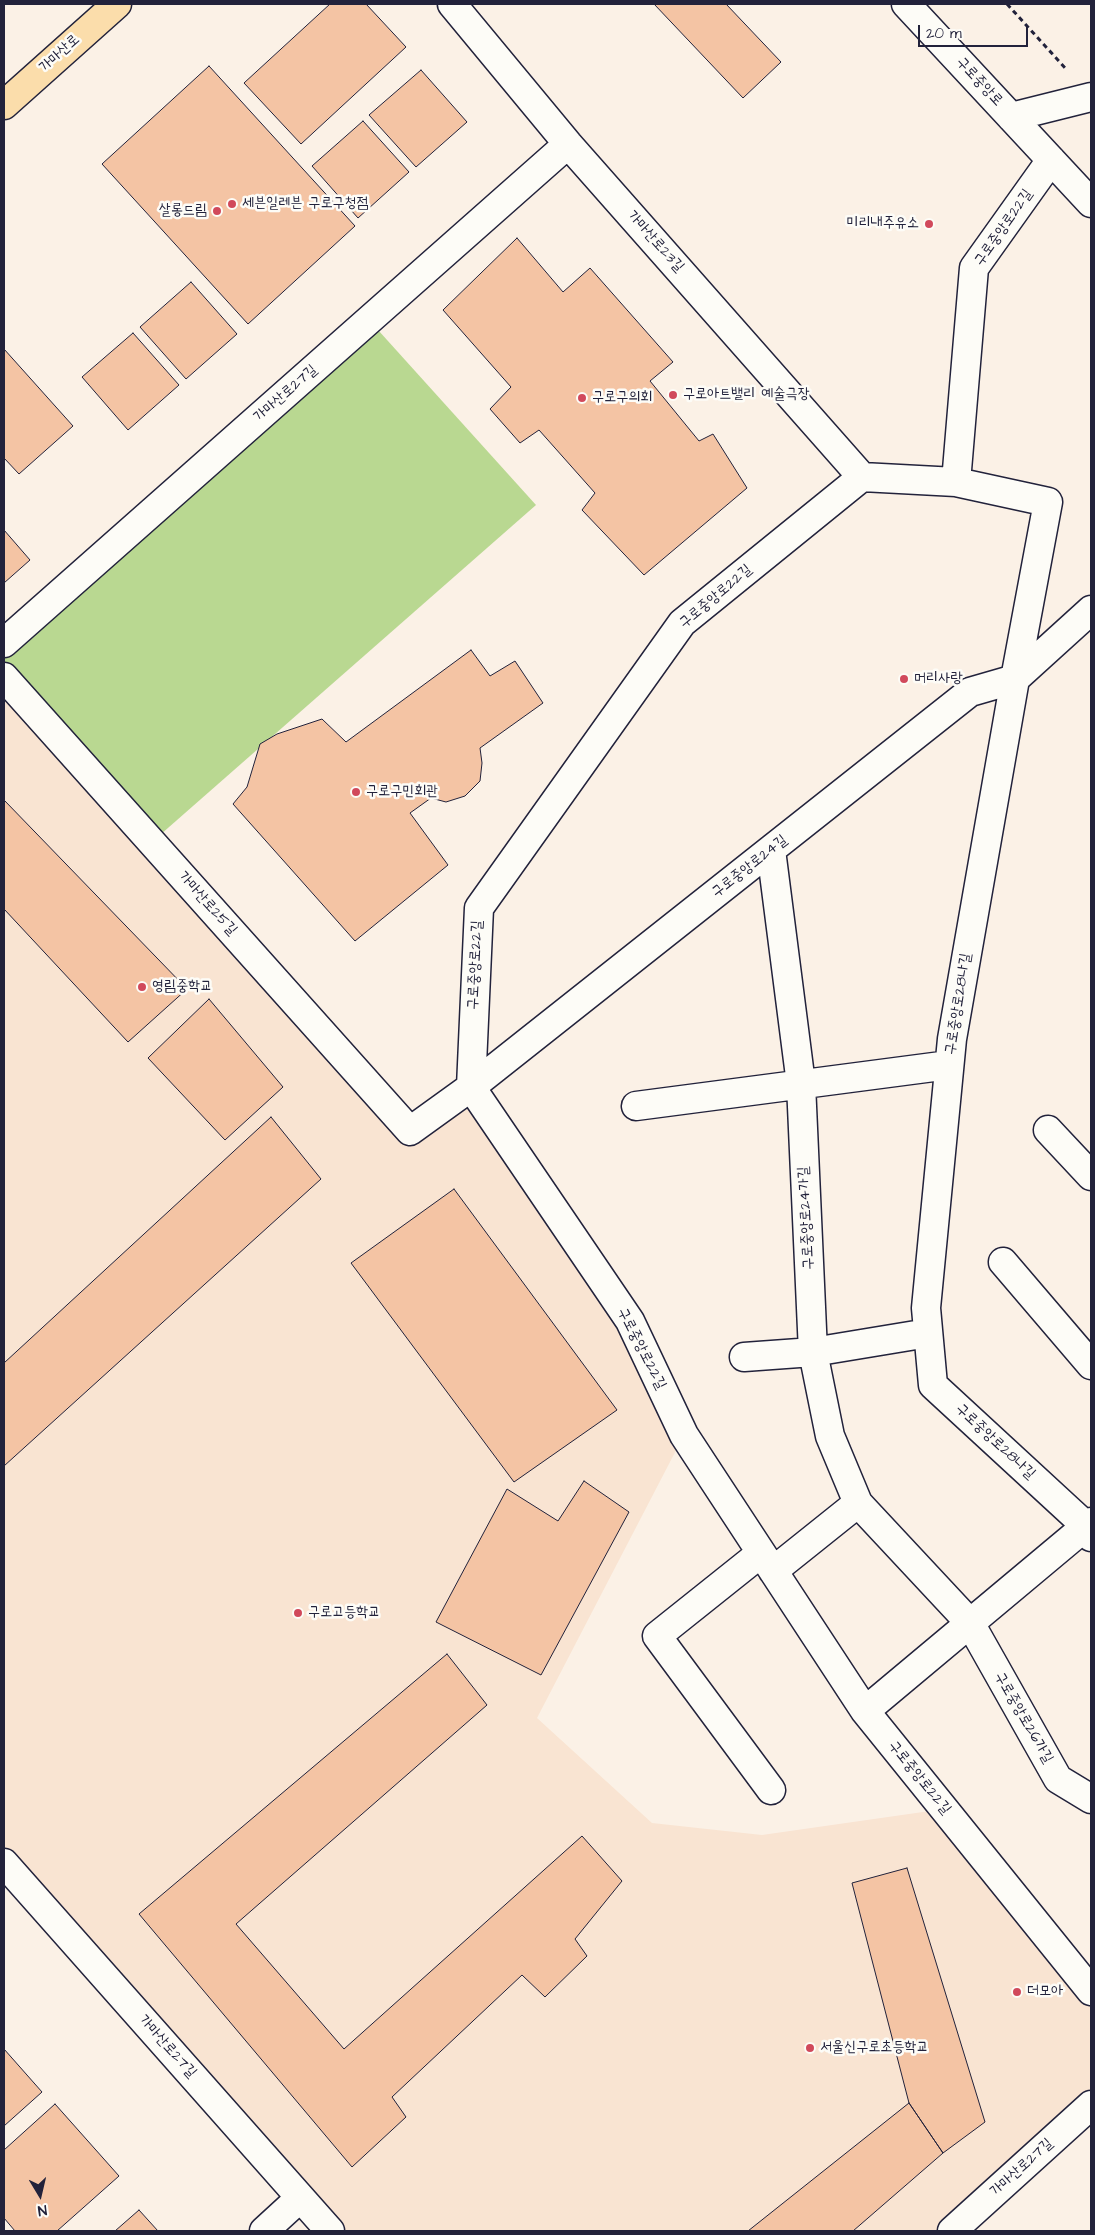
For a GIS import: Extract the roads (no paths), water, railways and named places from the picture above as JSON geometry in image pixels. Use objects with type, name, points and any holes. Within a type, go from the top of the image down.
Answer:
[{"type":"main road","name":"가마산로","points":[[4,105],[117,4]]},
{"type":"street","name":"가마산로23길","points":[[452,4],[568,144],[862,477]]},
{"type":"street","name":"구로중앙로","points":[[906,4],[1091,203]]},
{"type":"street","name":"구로중앙로","points":[[1011,117],[1091,97]]},
{"type":"street","name":"가마산로27길","points":[[4,643],[568,144]]},
{"type":"street","name":"구로중앙로22길","points":[[956,482],[974,268],[1052,160]]},
{"type":"street","name":"구로중앙로22길","points":[[862,477],[682,623],[479,908],[471,1087],[630,1320],[684,1436],[865,1711],[1091,1991]]},
{"type":"street","points":[[862,477],[956,482],[1048,502],[1015,679]]},
{"type":"street","name":"구로중앙로24길","points":[[410,1131],[471,1087],[970,692],[1015,679],[1091,610]]},
{"type":"street","name":"가마산로25길","points":[[4,677],[410,1131]]},
{"type":"street","name":"구로중앙로28나길","points":[[1015,679],[949,1065],[926,1308],[928,1332],[933,1385],[1089,1528]]},
{"type":"street","name":"구로중앙로24가길","points":[[771,850],[801,1084],[813,1352],[830,1436],[858,1503],[970,1623]]},
{"type":"street","points":[[636,1106],[949,1065]]},
{"type":"street","points":[[1048,1130],[1091,1176]]},
{"type":"street","points":[[1003,1262],[1091,1365]]},
{"type":"street","points":[[744,1357],[813,1352],[928,1332]]},
{"type":"street","points":[[771,1790],[658,1636],[858,1503]]},
{"type":"street","points":[[865,1711],[970,1623],[1089,1528]]},
{"type":"street","name":"구로중앙로26가길","points":[[970,1623],[1058,1779],[1091,1799]]},
{"type":"street","name":"가마산로27길","points":[[4,1862],[330,2231]]},
{"type":"street","name":"가마산로27길","points":[[952,2231],[1091,2105]]},
{"type":"street","points":[[264,2231],[300,2198]]},
{"type":"place","name":"세븐일레븐 구로구청점","points":[[232,204]]},
{"type":"place","name":"살롱드림","points":[[217,211]]},
{"type":"place","name":"미리내주유소","points":[[929,224]]},
{"type":"place","name":"구로아트밸리 예술극장","points":[[673,395]]},
{"type":"place","name":"구로구의회","points":[[582,398]]},
{"type":"place","name":"머리사랑","points":[[904,679]]},
{"type":"place","name":"구로구민회관","points":[[356,792]]},
{"type":"place","name":"영림중학교","points":[[142,987]]},
{"type":"place","name":"구로고등학교","points":[[298,1613]]},
{"type":"place","name":"더모아","points":[[1017,1992]]},
{"type":"place","name":"서울신구로초등학교","points":[[810,2048]]}]
